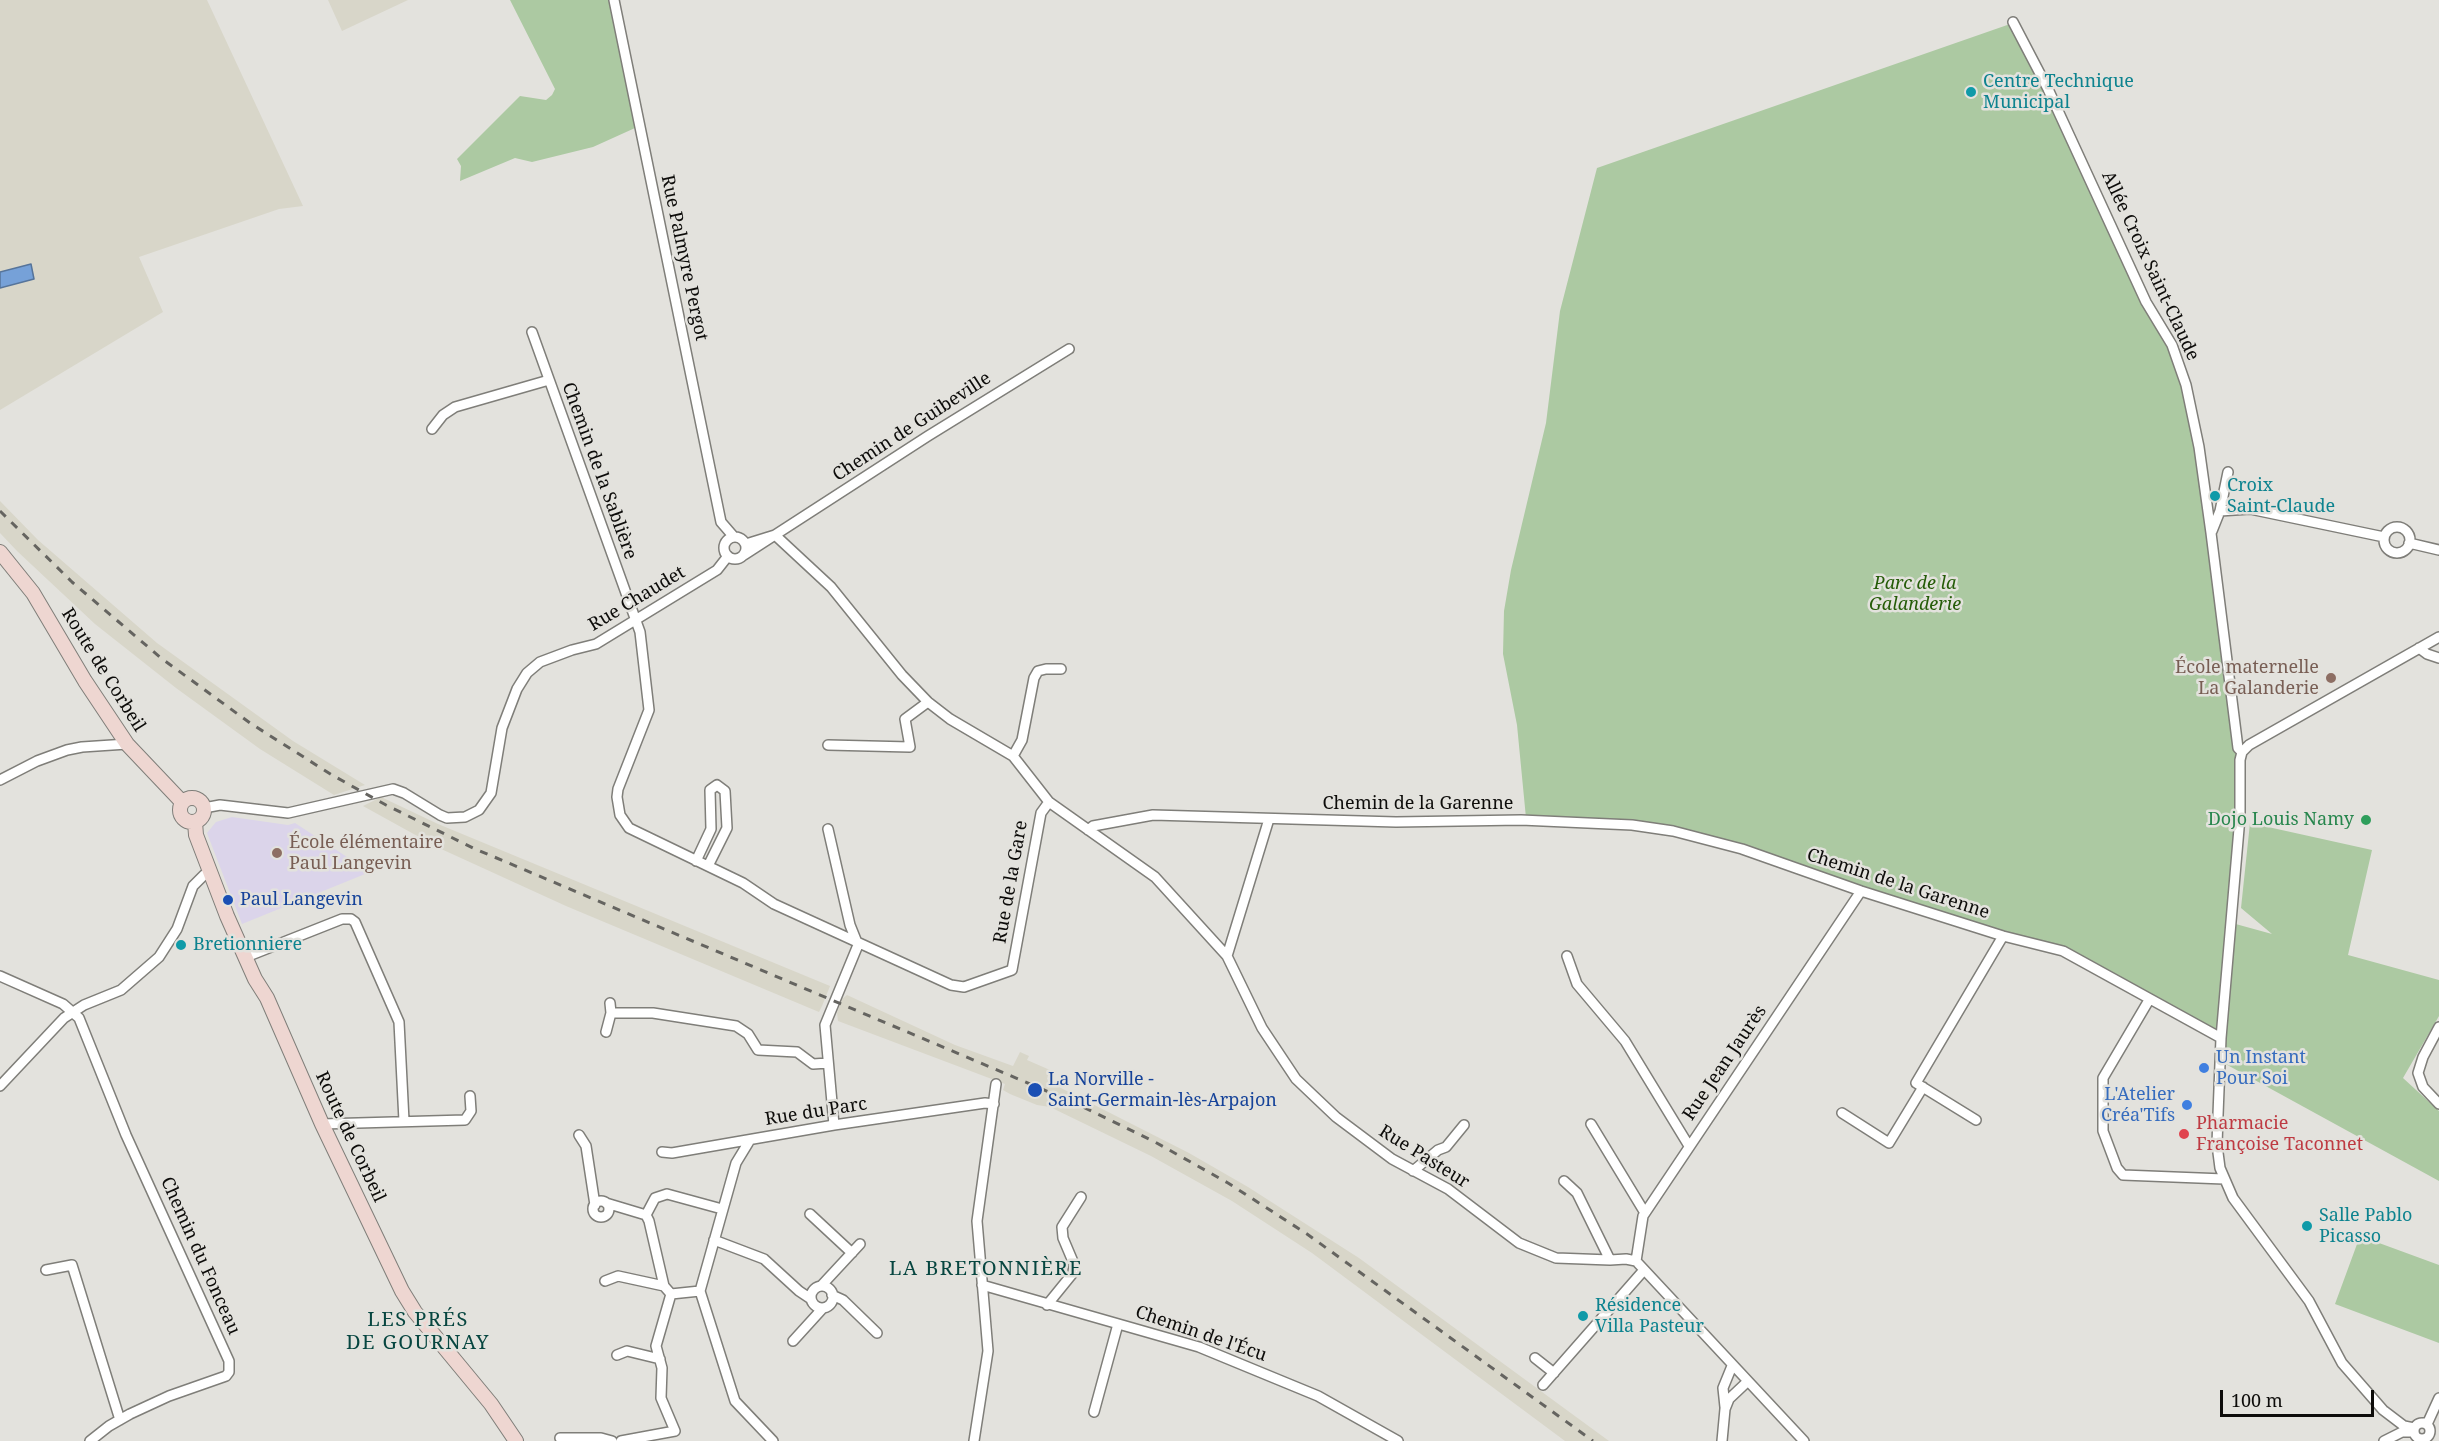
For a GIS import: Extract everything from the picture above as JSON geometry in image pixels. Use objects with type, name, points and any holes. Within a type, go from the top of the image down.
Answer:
[{"type":"main road","name":"Route de Corbeil","points":[[0,552],[33,593],[127,744],[182,802]]},
{"type":"main road","points":[[189,798],[197,799],[204,808],[201,819],[195,822],[187,822],[181,817],[179,809],[182,802],[189,798]]},
{"type":"main road","name":"Route de Corbeil","points":[[195,822],[196,835],[227,916],[267,998],[322,1124],[402,1291],[415,1312],[491,1404],[516,1441]]},
{"type":"street","name":"Rue Palmyre Pergot","points":[[614,0],[725,543]]},
{"type":"street","name":"Allée Croix Saint-Claude","points":[[2013,22],[2057,110],[2146,302],[2175,354],[2192,412],[2211,533],[2238,748],[2242,752],[2240,817],[2221,1038]]},
{"type":"street","name":"Chemin de la Sablière","points":[[532,332],[640,632],[649,710],[618,789],[620,815],[629,828],[743,883],[774,904],[858,945],[875,950],[958,987],[974,985],[1012,970]]},
{"type":"street","name":"Chemin de Guibeville","points":[[775,536],[946,424],[1069,349]]},
{"type":"street","points":[[432,429],[442,415],[455,407],[549,380]]},
{"type":"street","points":[[2211,533],[2220,511],[2228,472]]},
{"type":"street","points":[[2220,511],[2250,509],[2384,537]]},
{"type":"street","name":"Rue Palmyre Pergot","points":[[721,522],[734,537]]},
{"type":"street","points":[[2399,527],[2406,531],[2409,543],[2400,552],[2393,552],[2384,544],[2384,537],[2392,528],[2399,527]]},
{"type":"street","points":[[746,544],[775,536]]},
{"type":"street","points":[[744,555],[746,544],[743,539],[734,537],[725,543],[724,550],[728,556],[738,559],[775,536]]},
{"type":"street","points":[[775,536],[831,587],[902,675],[928,702],[950,719],[1013,756],[1049,802]]},
{"type":"street","points":[[2409,543],[2439,550]]},
{"type":"street","name":"Rue Chaudet","points":[[204,808],[220,805],[288,813],[393,789],[447,818],[465,817],[479,810],[488,799],[493,786],[502,728],[517,689],[527,673],[540,662],[596,644],[717,570],[728,556]]},
{"type":"street","points":[[2242,752],[2439,637]]},
{"type":"street","points":[[2419,648],[2439,658]]},
{"type":"street","points":[[1013,756],[1022,740],[1034,678],[1038,671],[1061,669]]},
{"type":"street","points":[[828,745],[910,747],[905,719],[928,702]]},
{"type":"street","points":[[0,780],[37,761],[67,750],[127,744]]},
{"type":"street","points":[[696,861],[711,830],[710,790],[717,785],[725,791],[727,828],[708,866]]},
{"type":"street","name":"Rue Pasteur","points":[[1049,802],[1155,877],[1227,956],[1262,1028],[1296,1079],[1336,1117],[1392,1160],[1448,1189],[1519,1243],[1556,1258],[1636,1261]]},
{"type":"street","name":"Rue de la Gare","points":[[1012,970],[1041,813],[1049,802]]},
{"type":"street","name":"Chemin de la Garenne","points":[[1089,830],[1092,826],[1153,815],[1396,822],[1521,820],[1632,825],[1674,831],[1742,849],[1861,891],[2003,936],[2063,951],[2221,1038]]},
{"type":"street","points":[[1227,956],[1269,819]]},
{"type":"street","points":[[828,829],[850,925],[858,945],[825,1025],[834,1125]]},
{"type":"street","points":[[0,1086],[64,1018],[84,1005],[121,990],[159,957],[177,929],[193,886],[204,875],[211,872]]},
{"type":"street","name":"Rue Jean Jaurès","points":[[1636,1261],[1645,1213],[1861,891]]},
{"type":"street","points":[[246,957],[342,919],[351,919],[355,922],[399,1022],[404,1121]]},
{"type":"street","points":[[1976,1120],[1916,1083],[2003,936]]},
{"type":"street","points":[[1567,956],[1577,984],[1625,1041],[1689,1146]]},
{"type":"street","points":[[0,976],[74,1011]]},
{"type":"street","points":[[2149,1000],[2103,1078],[2103,1131],[2117,1168],[2123,1175],[2224,1179]]},
{"type":"street","points":[[606,1032],[611,1013],[610,1002]]},
{"type":"street","name":"Chemin du Fonceau","points":[[74,1011],[79,1018],[126,1135],[230,1366],[229,1372],[222,1378],[169,1396],[120,1420],[90,1441]]},
{"type":"street","points":[[611,1013],[653,1013],[736,1026],[748,1034],[758,1050],[797,1052],[813,1064],[828,1063]]},
{"type":"street","points":[[2439,1028],[2427,1048],[2418,1073],[2423,1088],[2439,1104]]},
{"type":"street","points":[[2221,1038],[2217,1145],[2224,1179],[2233,1198],[2309,1301],[2342,1363],[2383,1410],[2404,1426],[2414,1430]]},
{"type":"street","points":[[974,1441],[987,1366],[977,1221],[996,1084]]},
{"type":"street","points":[[1842,1113],[1889,1143],[1923,1087]]},
{"type":"street","points":[[322,1124],[465,1120],[471,1111],[470,1096]]},
{"type":"street","name":"Rue du Parc","points":[[700,1291],[736,1163],[750,1140],[834,1125],[985,1103],[994,1104]]},
{"type":"street","points":[[1591,1124],[1645,1213]]},
{"type":"street","points":[[1413,1171],[1438,1150],[1446,1147],[1464,1125]]},
{"type":"street","points":[[579,1135],[586,1146],[595,1205],[594,1213],[602,1217],[609,1213],[606,1203]]},
{"type":"street","points":[[662,1152],[672,1153],[750,1140]]},
{"type":"street","points":[[1564,1180],[1577,1193],[1610,1260]]},
{"type":"street","points":[[646,1215],[651,1202],[667,1194],[722,1209]]},
{"type":"street","points":[[1047,1305],[1073,1273],[1074,1264],[1063,1238],[1062,1227],[1081,1197]]},
{"type":"street","points":[[595,1205],[600,1201],[646,1215],[664,1286],[671,1294]]},
{"type":"street","points":[[810,1214],[852,1253]]},
{"type":"street","points":[[714,1240],[764,1258],[815,1305],[823,1308]]},
{"type":"street","points":[[811,1299],[813,1290],[821,1286],[860,1244]]},
{"type":"street","points":[[1636,1261],[1804,1441]]},
{"type":"street","points":[[46,1270],[72,1265],[120,1420]]},
{"type":"street","points":[[1543,1385],[1644,1270]]},
{"type":"street","points":[[605,1281],[618,1276],[664,1286]]},
{"type":"street","name":"Chemin de l'Écu","points":[[982,1285],[1199,1347],[1318,1396],[1398,1441]]},
{"type":"street","points":[[821,1286],[828,1288],[832,1295],[843,1300],[877,1333]]},
{"type":"street","points":[[671,1294],[700,1291],[735,1401],[773,1441]]},
{"type":"street","points":[[621,1441],[676,1436],[661,1398],[662,1368],[656,1346],[671,1294]]},
{"type":"street","points":[[792,1341],[823,1308],[830,1305],[832,1295]]},
{"type":"street","points":[[1094,1412],[1118,1324]]},
{"type":"street","points":[[617,1355],[627,1351],[660,1359]]},
{"type":"street","points":[[1535,1358],[1554,1372]]},
{"type":"street","points":[[1722,1441],[1725,1409],[1723,1388],[1732,1366]]},
{"type":"street","points":[[1725,1409],[1729,1399],[1747,1382]]},
{"type":"street","points":[[2424,1423],[2430,1429],[2426,1439],[2417,1438],[2414,1430],[2417,1424],[2428,1422],[2439,1398]]},
{"type":"street","points":[[2384,1441],[2402,1432],[2414,1430]]},
{"type":"street","points":[[560,1438],[601,1438],[612,1441]]},
{"type":"shaded area","points":[[0,0],[207,0],[303,206],[279,209],[139,257],[163,312],[0,410]]},
{"type":"shaded area","points":[[328,0],[408,0],[342,31]]},
{"type":"shaded area","points":[[0,501],[38,540],[157,643],[293,741],[365,785],[334,795],[260,749],[176,688],[95,624],[0,533]]},
{"type":"shaded area","points":[[381,797],[438,824],[830,986],[822,1006],[819,1012],[566,906],[439,848],[363,806]]},
{"type":"shaded area","name":"École élémentaire Paul Langevin","points":[[232,817],[288,825],[295,823],[370,872],[242,924],[207,833],[216,822]]},
{"type":"shaded area","points":[[847,995],[955,1045],[1013,1066],[1020,1052],[1029,1056],[1027,1060],[1050,1070],[1047,1079],[1055,1085],[1189,1153],[1248,1187],[1359,1258],[1609,1441],[1565,1441],[1312,1253],[1232,1201],[1151,1156],[1050,1107],[1037,1105],[1010,1094],[1003,1090],[1005,1084],[838,1021],[837,1013],[842,999]]},
{"type":"green space","points":[[510,0],[609,0],[635,128],[593,147],[532,162],[515,158],[460,181],[461,166],[457,159],[520,96],[546,100],[555,89]]},
{"type":"green space","name":"Parc de la Galanderie","points":[[2013,23],[2186,385],[2240,760],[2232,923],[2272,934],[2241,908],[2250,823],[2372,850],[2348,955],[2439,980],[2439,1016],[2403,1078],[2439,1111],[2439,1181],[2220,1061],[2221,1038],[2063,950],[1674,830],[1526,818],[1517,725],[1503,654],[1504,611],[1511,570],[1546,423],[1560,311],[1597,168]]},
{"type":"green space","points":[[2360,1236],[2439,1265],[2439,1343],[2335,1304]]},
{"type":"water","points":[[31,264],[34,279],[0,288],[0,272]]},
{"type":"railway","points":[[0,511],[72,582],[161,658],[250,723],[332,775],[386,805],[473,848],[1075,1103],[1155,1142],[1228,1183],[1307,1234],[1593,1441]]},
{"type":"place","name":"Centre Technique Municipal","points":[[1971,92]]},
{"type":"place","name":"Croix Saint-Claude","points":[[2215,496]]},
{"type":"place","name":"École maternelle La Galanderie","points":[[2331,678]]},
{"type":"place","name":"Dojo Louis Namy","points":[[2366,820]]},
{"type":"place","name":"École élémentaire Paul Langevin","points":[[277,853]]},
{"type":"place","name":"Paul Langevin","points":[[228,900]]},
{"type":"place","name":"Bretionniere","points":[[181,945]]},
{"type":"place","name":"Un Instant Pour Soi","points":[[2204,1068]]},
{"type":"place","name":"La Norville - Saint-Germain-lès-Arpajon","points":[[1035,1090]]},
{"type":"place","name":"L'Atelier Créa'Tifs","points":[[2187,1105]]},
{"type":"place","name":"Pharmacie Françoise Taconnet","points":[[2184,1134]]},
{"type":"place","name":"Salle Pablo Picasso","points":[[2307,1226]]},
{"type":"place","name":"Résidence Villa Pasteur","points":[[1583,1316]]},
{"type":"district","name":"LA BRETONNIÈRE","points":[[986,1269]]},
{"type":"district","name":"LES PRÉS DE GOURNAY","points":[[418,1332]]}]
